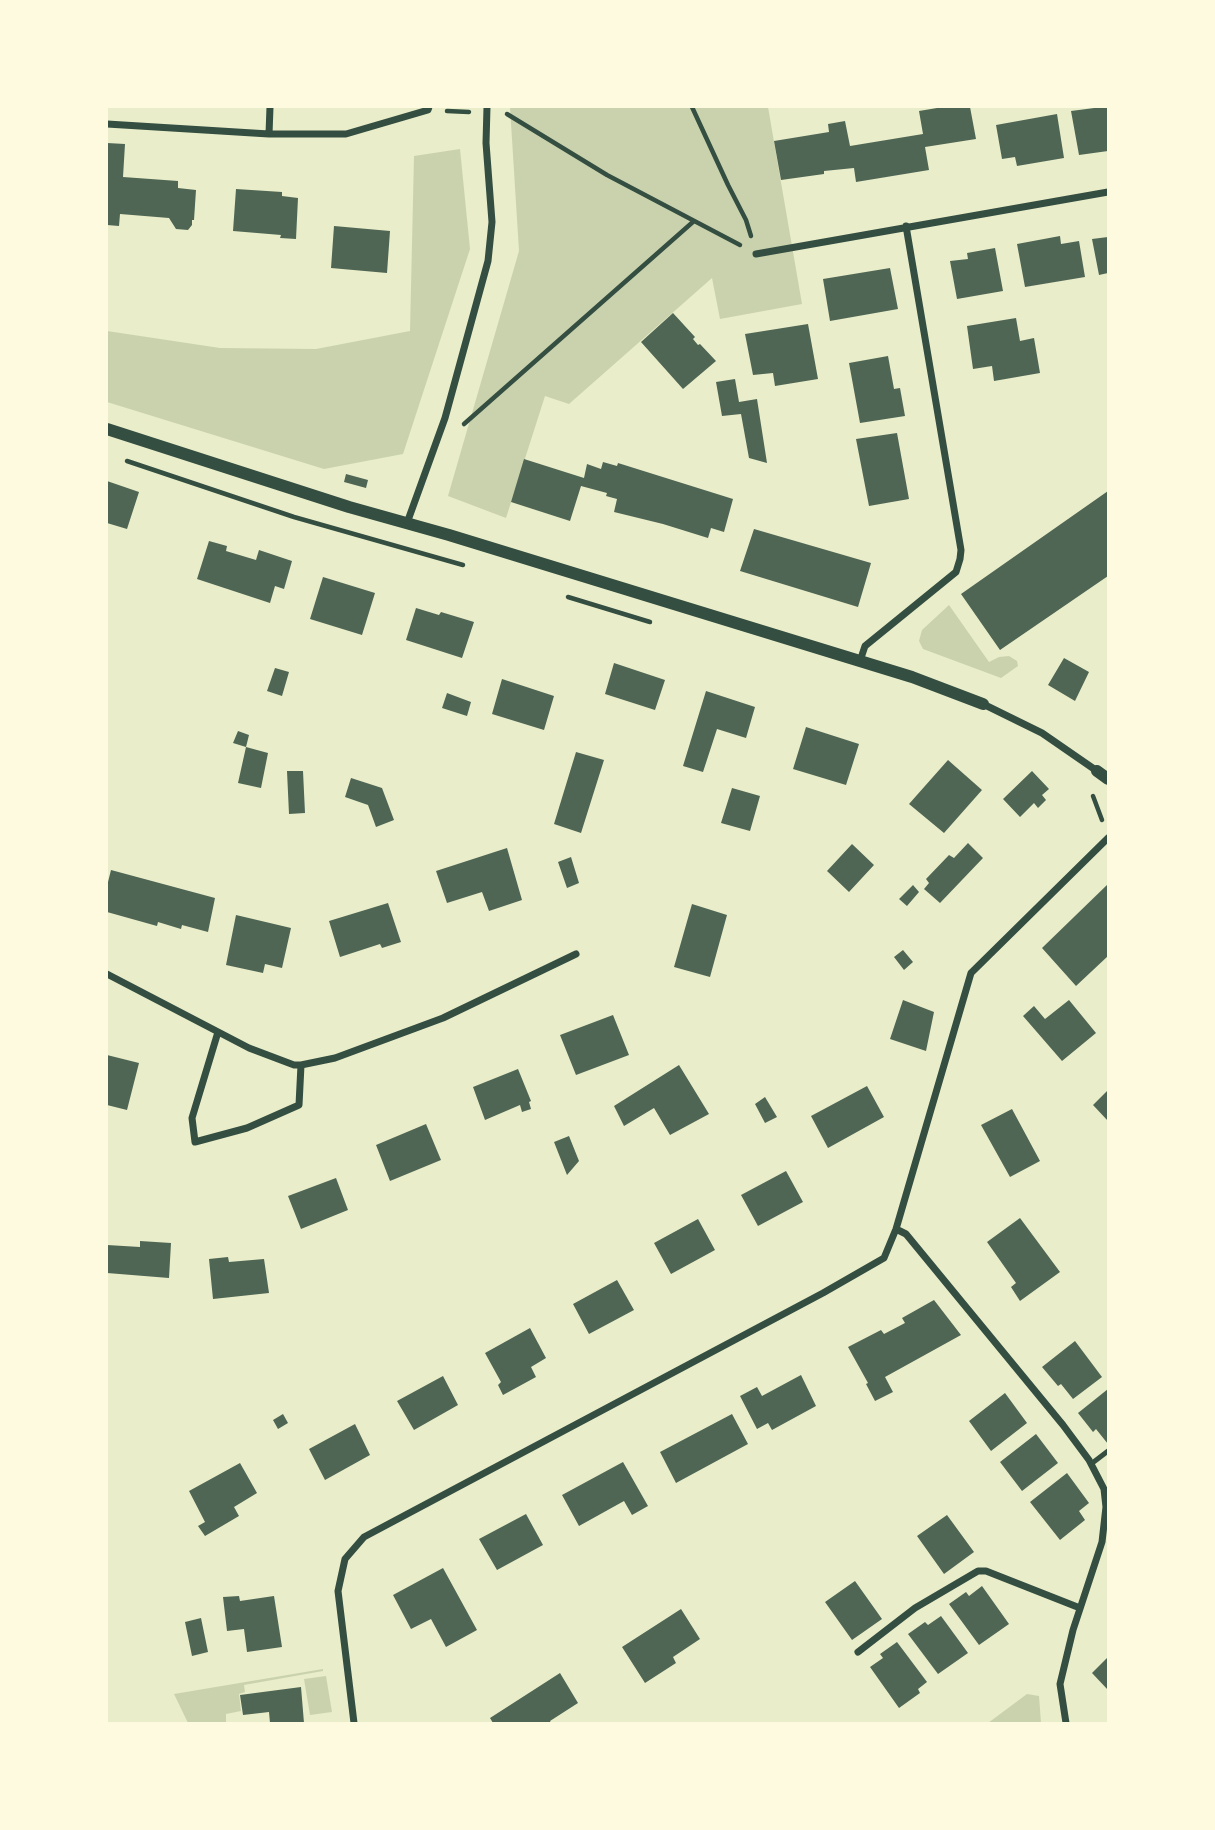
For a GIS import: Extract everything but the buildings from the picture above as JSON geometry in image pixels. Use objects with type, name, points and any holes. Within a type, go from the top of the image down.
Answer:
[{"type":"street","points":[[269,134],[270,107]]},
{"type":"street","points":[[407,523],[445,418],[488,261],[492,222],[486,143],[487,107]]},
{"type":"street","points":[[107,124],[269,134],[346,134],[428,108]]},
{"type":"street","points":[[756,254],[1108,192]]},
{"type":"street","points":[[860,661],[865,646],[956,572],[961,550],[906,226]]},
{"type":"street","points":[[107,429],[349,507],[912,677],[983,704],[1042,733],[1103,775]]},
{"type":"street","points":[[354,1723],[338,1591],[345,1559],[364,1537],[884,1258],[896,1230],[971,973],[1108,838]]},
{"type":"street","points":[[107,974],[249,1048],[294,1065],[301,1065],[335,1058],[443,1018],[576,954]]},
{"type":"street","points":[[218,1032],[192,1118],[195,1142],[247,1128],[299,1105],[301,1065]]},
{"type":"street","points":[[896,1230],[910,1238],[1063,1425],[1091,1464],[1104,1489],[1106,1507],[1102,1542],[1073,1630],[1060,1684],[1066,1723]]},
{"type":"street","points":[[858,1652],[915,1608],[978,1571],[986,1571],[1080,1608]]},
{"type":"lane","points":[[1091,1464],[1108,1451]]},
{"type":"path","points":[[692,107],[747,220],[756,254]]},
{"type":"path","points":[[507,114],[607,175],[756,254]]},
{"type":"path","points":[[445,418],[461,426],[694,221]]},
{"type":"path","points":[[119,458],[294,517],[474,568]]},
{"type":"path","points":[[565,596],[656,624]]},
{"type":"path","points":[[1091,790],[1100,819],[1108,825]]},
{"type":"green space","points":[[510,107],[768,107],[802,304],[720,319],[712,278],[569,404],[545,396],[506,518],[448,496],[519,251]]},
{"type":"green space","points":[[460,149],[470,249],[403,454],[324,469],[107,402],[107,331],[220,348],[316,349],[410,331],[414,156]]},
{"type":"green space","points":[[949,605],[989,662],[1009,656],[1017,661],[1018,666],[1001,678],[923,649],[919,641],[922,630]]},
{"type":"green space","points":[[323,1669],[244,1685],[245,1692],[239,1694],[241,1711],[226,1714],[226,1723],[188,1723],[174,1694]]},
{"type":"green space","points":[[326,1676],[332,1712],[310,1715],[304,1679]]},
{"type":"green space","points":[[1027,1694],[1039,1696],[1041,1723],[988,1723]]}]
